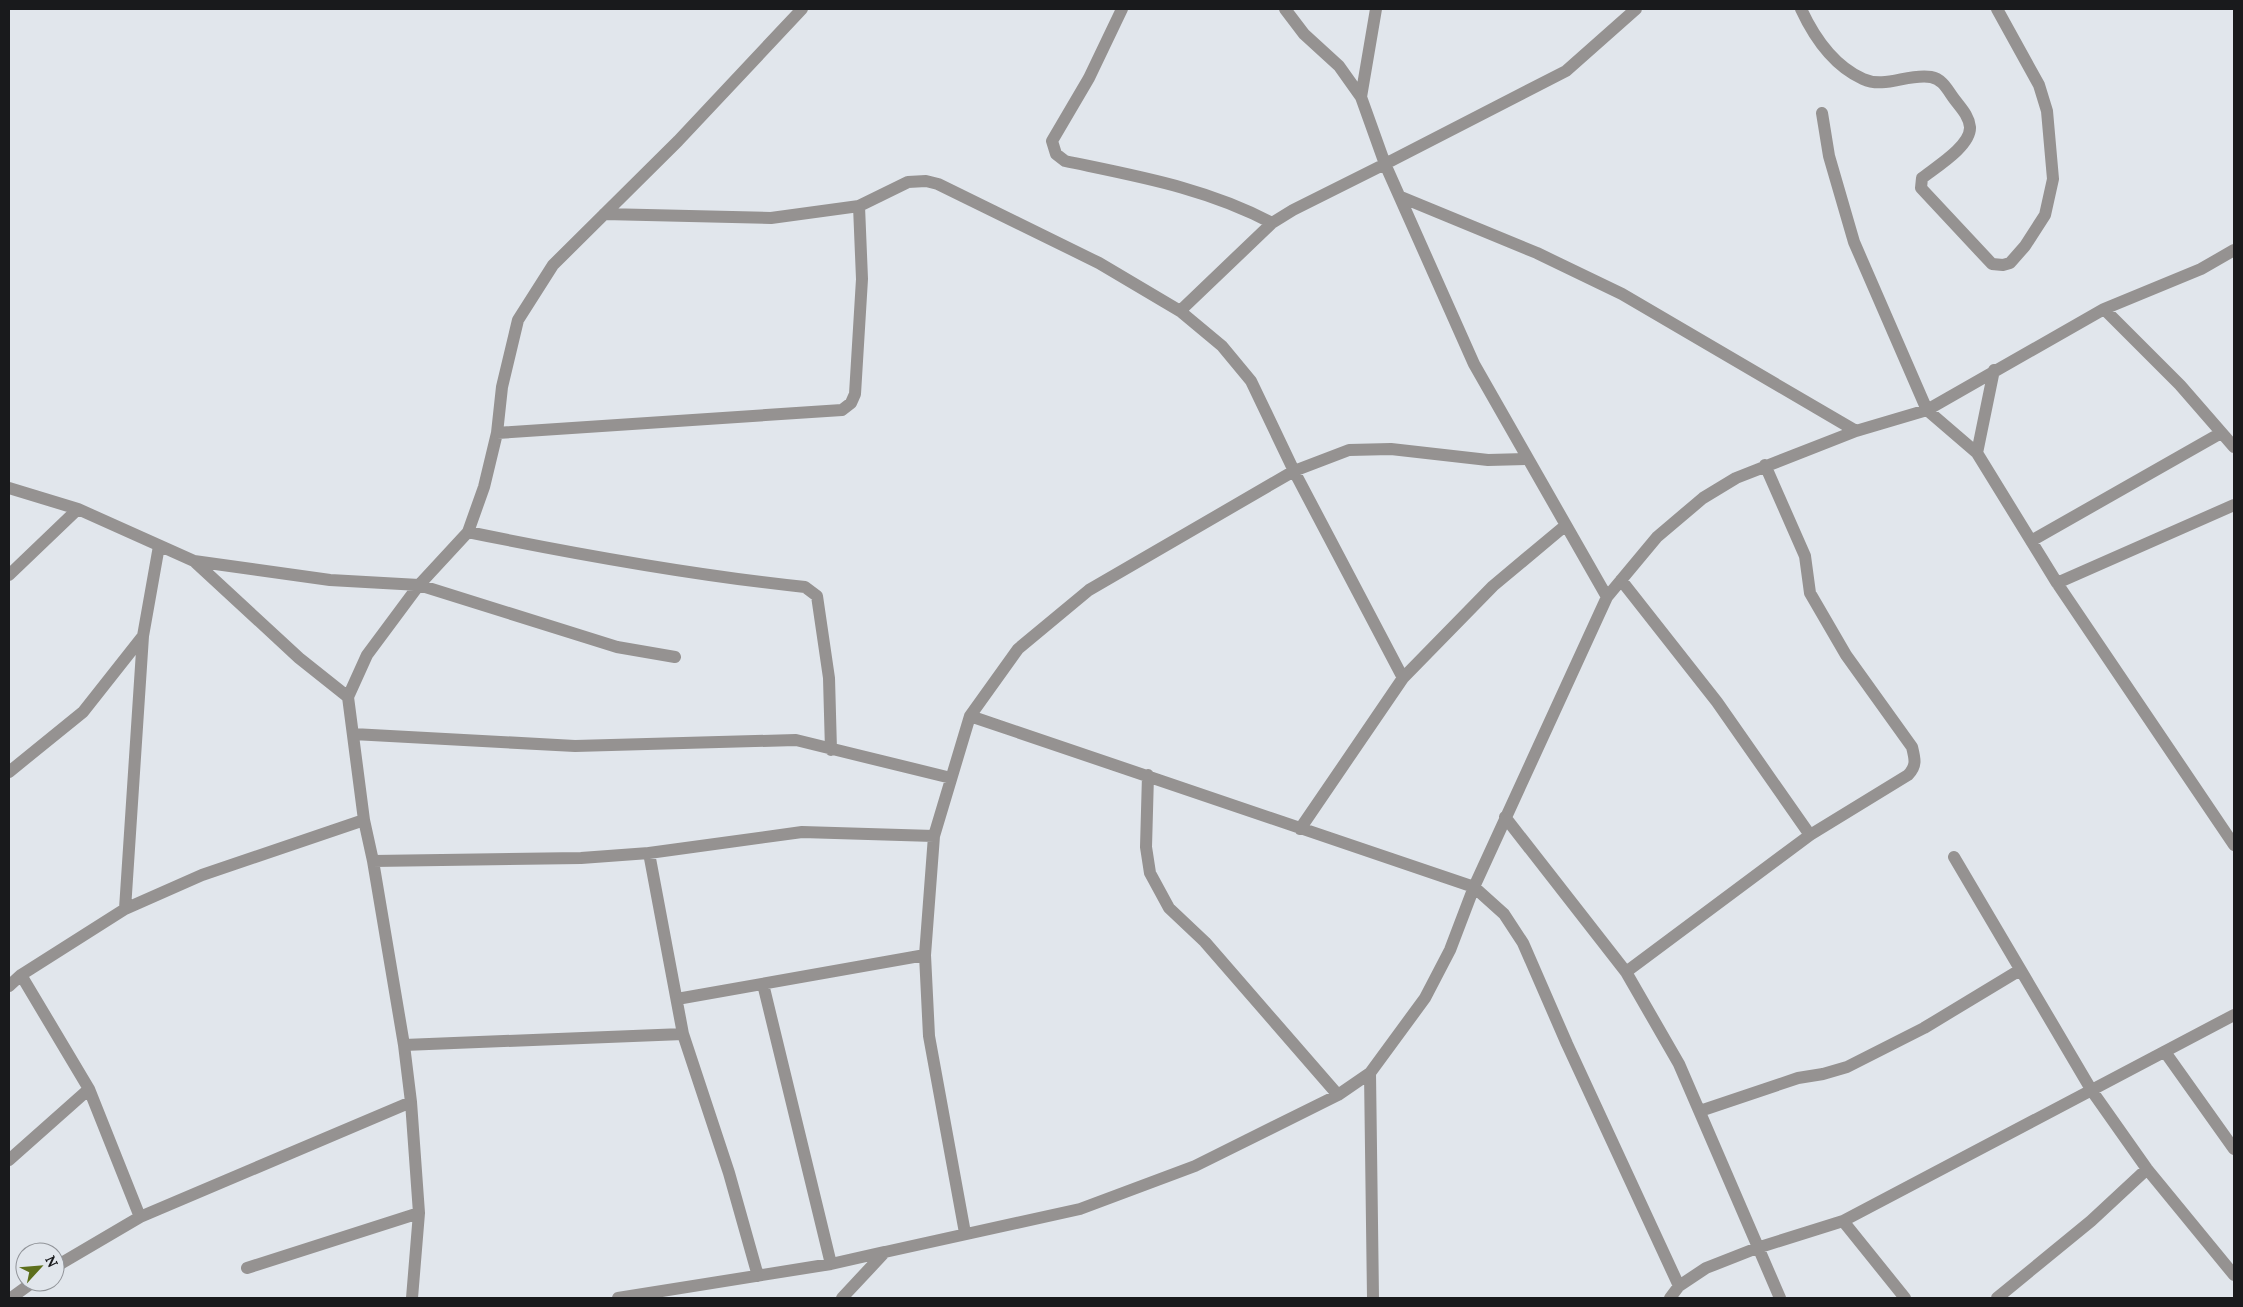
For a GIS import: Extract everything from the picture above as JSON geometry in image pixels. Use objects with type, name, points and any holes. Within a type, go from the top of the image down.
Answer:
[{"type":"street","points":[[412,1298],[419,1213],[411,1102],[404,1045],[373,861],[364,820],[348,697],[367,654],[419,585],[468,532],[484,487],[497,433],[502,387],[518,320],[553,265],[678,141],[802,9]]},
{"type":"street","points":[[1122,9],[1089,78],[1052,141],[1056,154],[1065,161],[1184,186],[1248,210],[1272,224]]},
{"type":"street","points":[[1285,9],[1304,34],[1339,66],[1361,97],[1385,164],[1474,364],[1607,597]]},
{"type":"street","points":[[1361,97],[1376,9]]},
{"type":"street","points":[[1180,311],[1272,224],[1293,210],[1566,71],[1636,9]]},
{"type":"street","points":[[1801,9],[1812,34],[1854,74],[1874,83],[1929,76],[1942,82],[1966,116],[1969,133],[1965,144],[1922,178],[1921,188],[1992,264],[2002,265],[2010,263],[2045,215],[2053,179],[2047,111],[2039,85],[2001,10]]},
{"type":"street","points":[[1822,113],[1829,156],[1854,242],[1927,410],[1977,453],[2057,583],[2234,845]]},
{"type":"street","points":[[604,214],[771,218],[859,206],[908,182],[926,181],[938,184],[1100,263],[1180,311],[1222,346],[1251,381],[1294,471],[1403,678]]},
{"type":"street","points":[[1401,197],[1537,253],[1622,294],[1856,431]]},
{"type":"street","points":[[497,433],[842,410],[851,403],[855,394],[862,279],[859,206]]},
{"type":"street","points":[[623,1298],[831,1264],[1080,1209],[1195,1166],[1338,1095],[1370,1073],[1426,998],[1450,950],[1474,887],[1505,817],[1607,597],[1657,537],[1704,498],[1736,478],[1765,465],[1856,431],[1927,410],[2104,308],[2201,269],[2234,250]]},
{"type":"street","points":[[2104,308],[2180,384],[2234,447]]},
{"type":"street","points":[[1977,453],[1994,370]]},
{"type":"street","points":[[2031,541],[2221,433]]},
{"type":"street","points":[[965,1233],[929,1036],[925,955],[934,836],[970,716],[1018,649],[1089,590],[1294,471],[1350,450],[1392,449],[1488,460],[1528,459]]},
{"type":"street","points":[[1626,972],[1810,834],[1908,775],[1914,769],[1915,760],[1912,747],[1846,655],[1810,593],[1805,556],[1765,465]]},
{"type":"street","points":[[9,488],[78,509],[194,561],[330,580],[419,585],[617,646],[674,657]]},
{"type":"street","points":[[2057,583],[2234,505]]},
{"type":"street","points":[[9,575],[78,509]]},
{"type":"street","points":[[1300,829],[1403,678],[1493,586],[1566,525]]},
{"type":"street","points":[[468,532],[608,560],[724,579],[805,587],[812,590],[817,596],[829,678],[831,750]]},
{"type":"street","points":[[125,909],[144,636],[159,546]]},
{"type":"street","points":[[194,561],[286,647],[348,697]]},
{"type":"street","points":[[1621,580],[1717,702],[1810,834]]},
{"type":"street","points":[[9,772],[83,712],[144,636]]},
{"type":"street","points":[[970,716],[1474,887],[1504,914],[1523,943],[1567,1044],[1679,1286]]},
{"type":"street","points":[[353,734],[575,746],[796,740],[951,778]]},
{"type":"street","points":[[1148,775],[1146,847],[1150,873],[1169,908],[1204,942],[1338,1095]]},
{"type":"street","points":[[1505,817],[1626,972],[1679,1064],[1780,1298]]},
{"type":"street","points":[[9,986],[21,975],[125,909],[202,875],[364,820]]},
{"type":"street","points":[[373,861],[581,858],[649,853],[802,832],[934,836]]},
{"type":"street","points":[[649,853],[683,1034],[729,1173],[758,1276]]},
{"type":"street","points":[[1954,857],[2092,1090],[2147,1169],[2234,1275]]},
{"type":"street","points":[[677,999],[925,955]]},
{"type":"street","points":[[1700,1111],[1798,1078],[1823,1074],[1847,1067],[1924,1028],[2020,970]]},
{"type":"street","points":[[21,975],[89,1090],[140,1217]]},
{"type":"street","points":[[763,984],[831,1264]]},
{"type":"street","points":[[1670,1298],[1679,1286],[1706,1268],[1758,1248],[1844,1221],[2234,1015]]},
{"type":"street","points":[[404,1045],[683,1034]]},
{"type":"street","points":[[2165,1052],[2234,1149]]},
{"type":"street","points":[[1370,1073],[1373,1298]]},
{"type":"street","points":[[9,1160],[89,1090]]},
{"type":"street","points":[[65,1261],[140,1217],[411,1102]]},
{"type":"street","points":[[1997,1298],[2091,1221],[2147,1169]]},
{"type":"street","points":[[247,1268],[419,1213]]},
{"type":"street","points":[[1844,1221],[1905,1298]]},
{"type":"street","points":[[842,1298],[885,1252]]}]
